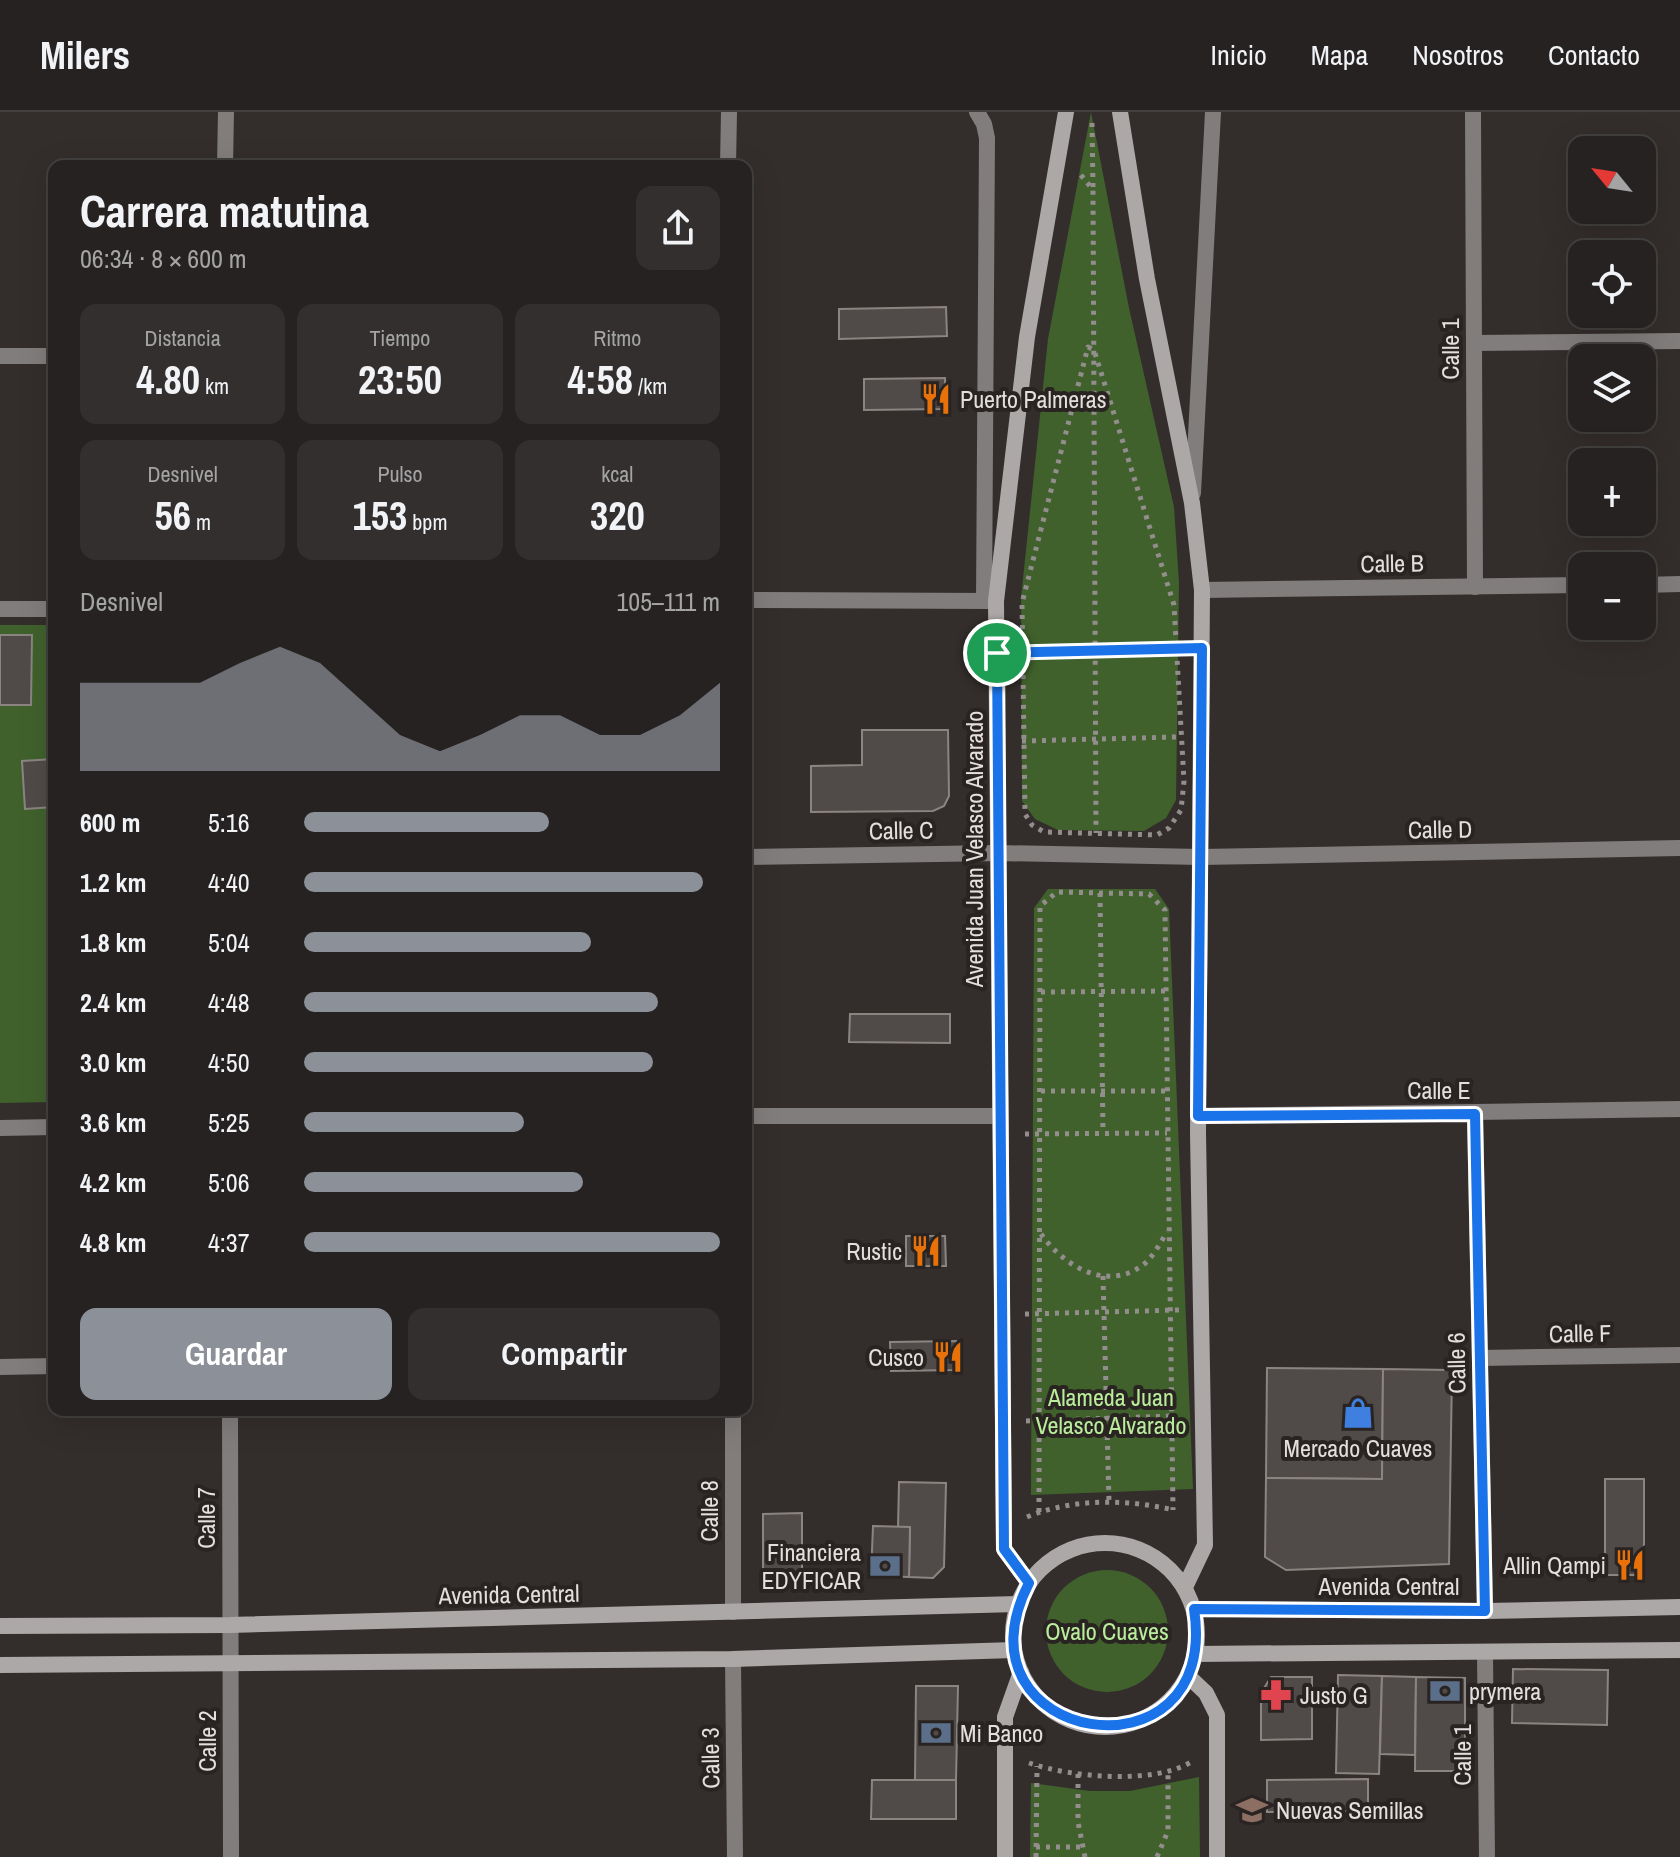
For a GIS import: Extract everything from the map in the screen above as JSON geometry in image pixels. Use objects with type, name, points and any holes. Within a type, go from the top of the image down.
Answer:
[{"type":"main road","name":"Avenida Juan Velasco Alvarado","points":[[1029,1583],[1004,1549],[1003,1526],[997,653],[990,601],[1027,337],[1066,112]]},
{"type":"main road","points":[[1120,112],[1147,279],[1192,503],[1202,590],[1198,1124],[1205,1545],[1185,1587]]},
{"type":"main road","points":[[1108,1542],[1152,1555],[1170,1569],[1185,1587],[1194,1609],[1197,1632],[1195,1654],[1188,1676],[1175,1695],[1157,1711],[1137,1722],[1114,1727],[1068,1720],[1032,1692],[1014,1650],[1013,1627],[1018,1604],[1029,1583],[1044,1566],[1063,1553],[1085,1545],[1108,1542]]},
{"type":"main road","name":"Avenida Central","points":[[0,1626],[230,1625],[1018,1604]]},
{"type":"main road","name":"Avenida Central","points":[[1194,1609],[1485,1611],[1680,1607]]},
{"type":"main road","points":[[0,1665],[733,1659],[1014,1650]]},
{"type":"main road","points":[[1195,1654],[1680,1650]]},
{"type":"main road","points":[[1005,1857],[1005,1717],[1021,1672]]},
{"type":"main road","points":[[1188,1676],[1206,1693],[1217,1715],[1217,1857]]},
{"type":"street","points":[[225,160],[226,112]]},
{"type":"street","points":[[728,160],[729,112]]},
{"type":"street","name":"Avenida Juan Velasco Alvarado","points":[[977,112],[987,138],[990,601]]},
{"type":"street","points":[[1192,503],[1213,112]]},
{"type":"street","name":"Calle 1","points":[[1473,112],[1475,587]]},
{"type":"street","points":[[1474,343],[1680,341]]},
{"type":"street","points":[[0,356],[48,356]]},
{"type":"street","points":[[1656,585],[1680,584]]},
{"type":"street","name":"Calle B","points":[[1202,590],[1568,585]]},
{"type":"street","points":[[752,600],[990,601]]},
{"type":"street","points":[[0,609],[48,609]]},
{"type":"street","name":"Calle D","points":[[1201,857],[1680,848]]},
{"type":"street","name":"Calle C","points":[[752,857],[998,853],[1201,857]]},
{"type":"street","name":"Calle E","points":[[1198,1124],[1680,1109]]},
{"type":"street","name":"Calle 6","points":[[1475,1114],[1485,1611]]},
{"type":"street","points":[[752,1116],[999,1116]]},
{"type":"street","points":[[0,1128],[48,1127]]},
{"type":"street","name":"Calle F","points":[[1480,1358],[1680,1355]]},
{"type":"street","points":[[0,1367],[48,1366]]},
{"type":"street","name":"Calle 7","points":[[230,1416],[230,1625]]},
{"type":"street","name":"Calle 8","points":[[733,1416],[733,1612]]},
{"type":"street","name":"Calle 2","points":[[230,1625],[231,1857]]},
{"type":"street","name":"Calle 1","points":[[1485,1653],[1487,1857]]},
{"type":"street","name":"Calle 3","points":[[733,1659],[735,1857]]},
{"type":"path","points":[[1091,112],[1096,834]]},
{"type":"path","points":[[1061,150],[1093,190]]},
{"type":"path","points":[[1088,347],[1094,350],[1174,605],[1175,649],[1184,781],[1181,810],[1169,828],[1157,835],[1096,834],[1044,832],[1032,825],[1025,814],[1022,603],[1088,347]]},
{"type":"path","points":[[997,653],[1202,648]]},
{"type":"path","points":[[997,742],[1202,737]]},
{"type":"path","points":[[1039,1512],[1040,906],[1057,892],[1149,894],[1165,910],[1173,1510]]},
{"type":"path","points":[[1100,893],[1103,1133]]},
{"type":"path","points":[[1041,992],[1167,991]]},
{"type":"path","points":[[1041,1091],[1166,1091]]},
{"type":"path","points":[[1000,1134],[1166,1133],[1198,1124]]},
{"type":"path","points":[[1040,1233],[1053,1251],[1071,1265],[1103,1276],[1125,1274],[1142,1266],[1169,1229]]},
{"type":"path","points":[[1103,1276],[1109,1501]]},
{"type":"path","points":[[1000,1315],[1201,1310]]},
{"type":"path","points":[[1001,1422],[1203,1415]]},
{"type":"path","points":[[1003,1526],[1039,1512],[1109,1501],[1173,1510],[1204,1520]]},
{"type":"path","points":[[1005,1755],[1037,1766],[1078,1774],[1108,1776],[1168,1770],[1190,1764],[1217,1715]]},
{"type":"path","points":[[1036,1857],[1037,1766]]},
{"type":"path","points":[[1157,1857],[1168,1831],[1168,1770]]},
{"type":"path","points":[[1078,1774],[1078,1822],[1085,1857]]},
{"type":"path","points":[[1036,1847],[1083,1847]]},
{"type":"green space","points":[[1091,112],[1129,308],[1174,507],[1179,583],[1176,800],[1166,818],[1144,831],[1058,830],[1035,819],[1022,801],[1021,598],[1048,339]]},
{"type":"green space","points":[[0,625],[48,625],[48,1102],[0,1103]]},
{"type":"green space","name":"Alameda Juan Velasco Alvarado","points":[[1048,889],[1155,889],[1169,909],[1193,1489],[1031,1495],[1034,908]]},
{"type":"green space","name":"Ovalo Cuaves","points":[[1107,1570],[1130,1575],[1150,1588],[1163,1608],[1168,1631],[1163,1654],[1150,1674],[1130,1687],[1107,1692],[1084,1687],[1064,1674],[1051,1654],[1046,1631],[1051,1608],[1064,1588],[1084,1575]]},
{"type":"green space","points":[[1199,1777],[1200,1857],[1030,1857],[1031,1783],[1090,1791],[1130,1791]]},
{"type":"building","points":[[946,307],[947,336],[839,339],[839,309]]},
{"type":"building","points":[[945,378],[945,409],[864,410],[864,379]]},
{"type":"building","points":[[0,635],[32,635],[31,705],[0,705]]},
{"type":"building","points":[[862,730],[948,730],[949,796],[944,806],[933,811],[811,812],[811,766],[862,765]]},
{"type":"building","points":[[48,759],[48,807],[25,809],[22,761]]},
{"type":"building","points":[[850,1014],[950,1014],[950,1043],[849,1042]]},
{"type":"building","name":"Rustic","points":[[906,1236],[945,1236],[946,1266],[906,1266]]},
{"type":"building","points":[[956,1341],[956,1370],[891,1371],[890,1342]]},
{"type":"building","points":[[1267,1368],[1383,1369],[1382,1479],[1266,1478]]},
{"type":"building","points":[[1383,1369],[1452,1370],[1449,1564],[1286,1570],[1265,1557],[1266,1478],[1382,1479]]},
{"type":"building","points":[[1605,1479],[1644,1479],[1644,1575],[1605,1575]]},
{"type":"building","points":[[899,1482],[946,1483],[944,1567],[933,1578],[909,1577],[910,1527],[898,1528]]},
{"type":"building","points":[[802,1513],[802,1578],[763,1579],[763,1514]]},
{"type":"building","points":[[873,1526],[910,1527],[909,1577],[871,1576]]},
{"type":"building","points":[[1513,1669],[1608,1670],[1607,1725],[1512,1723]]},
{"type":"building","points":[[1338,1675],[1382,1676],[1379,1774],[1336,1773]]},
{"type":"building","points":[[1382,1676],[1416,1677],[1415,1755],[1380,1754]]},
{"type":"building","points":[[1271,1677],[1312,1677],[1312,1739],[1261,1740],[1261,1693]]},
{"type":"building","points":[[1416,1677],[1465,1678],[1465,1771],[1415,1771]]},
{"type":"building","name":"Mi Banco","points":[[916,1686],[958,1686],[956,1780],[915,1780]]},
{"type":"building","points":[[1368,1779],[1368,1811],[1267,1812],[1267,1780]]},
{"type":"building","points":[[872,1780],[956,1780],[956,1819],[871,1819]]},
{"type":"place","name":"Puerto Palmeras","points":[[936,399]]},
{"type":"place","name":"Rustic","points":[[926,1251]]},
{"type":"place","name":"Cusco","points":[[948,1357]]},
{"type":"place","name":"Mercado Cuaves","points":[[1358,1413]]},
{"type":"place","name":"Allin Qampi","points":[[1630,1565]]},
{"type":"place","name":"Financiera EDYFICAR","points":[[885,1566]]},
{"type":"place","name":"prymera","points":[[1445,1691]]},
{"type":"place","name":"Justo G","points":[[1276,1695]]},
{"type":"place","name":"Mi Banco","points":[[936,1733]]},
{"type":"place","name":"Nuevas Semillas","points":[[1252,1810]]},
{"type":"route","points":[[1202,648],[1198,1116],[1475,1114],[1485,1611],[1194,1609],[1197,1632],[1195,1654],[1188,1676],[1175,1695],[1157,1711],[1137,1722],[1114,1727],[1091,1726],[1068,1720],[1049,1708],[1032,1692],[1014,1650],[1013,1627],[1018,1604],[1029,1583],[1004,1549],[997,653],[1202,648]]}]
